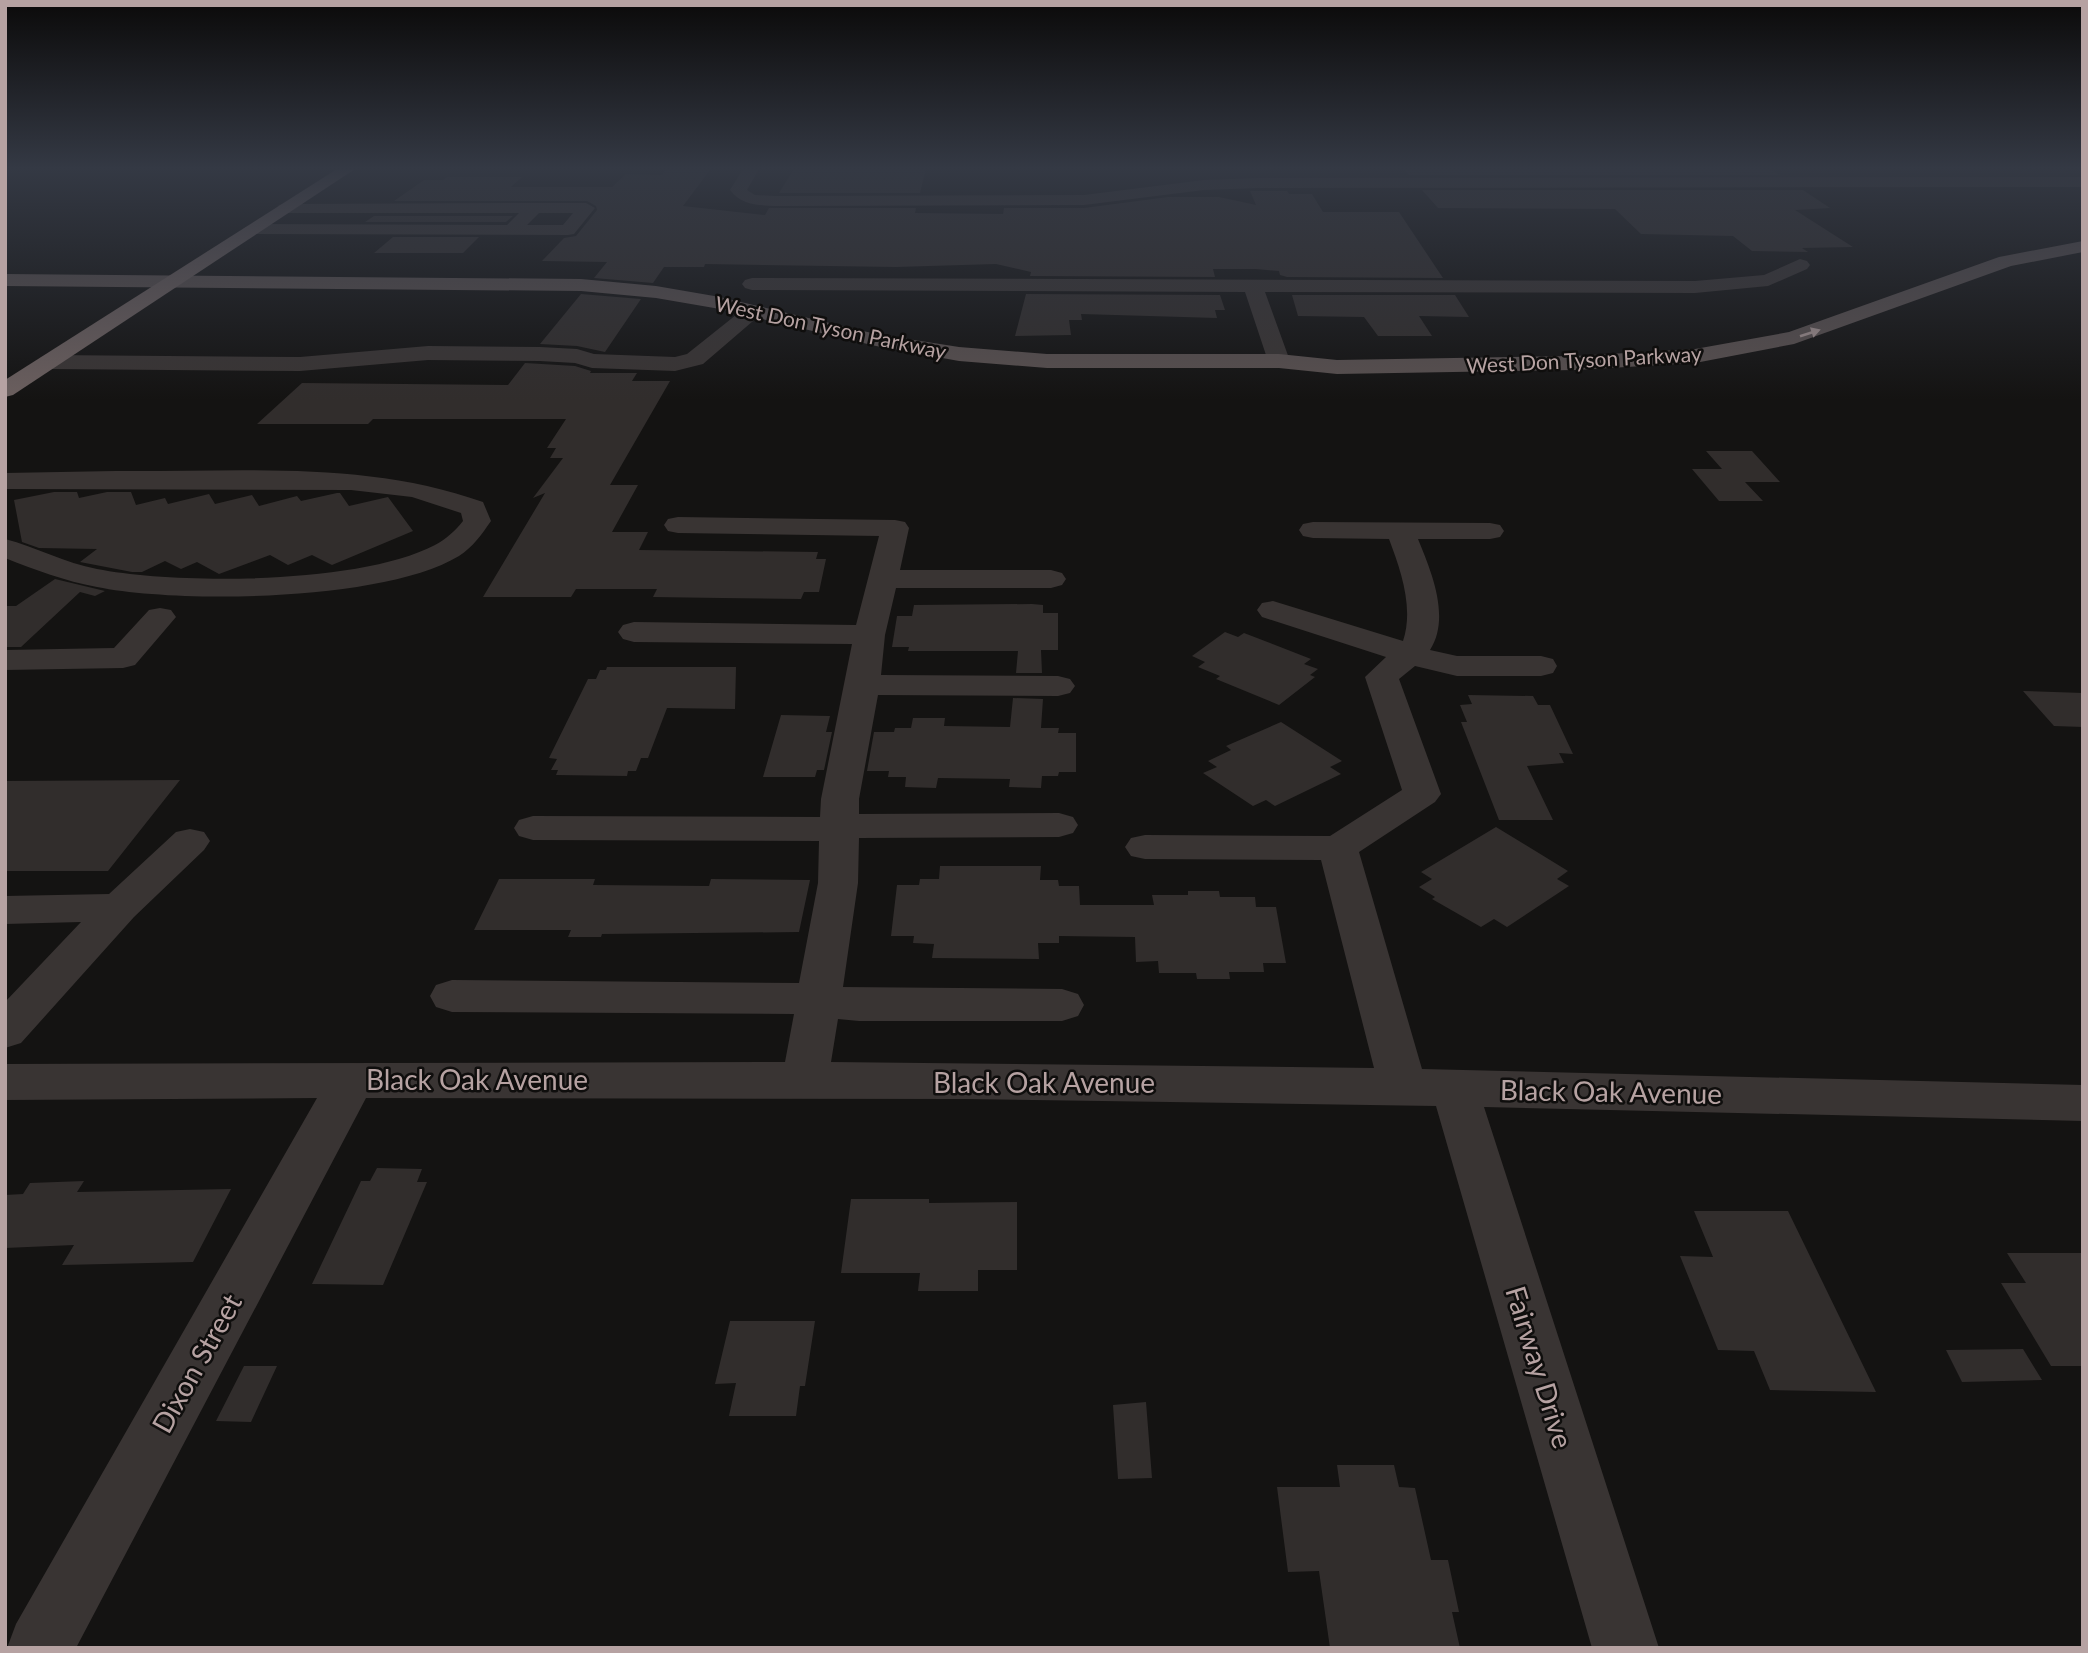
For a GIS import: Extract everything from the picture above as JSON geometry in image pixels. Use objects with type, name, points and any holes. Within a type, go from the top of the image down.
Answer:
[{"type":"highway","points":[[5,390],[226,246]]},
{"type":"main road","name":"West Don Tyson Parkway","points":[[1279,361],[1330,354],[1625,348],[1721,338],[1764,329],[1973,253],[2006,246]]},
{"type":"main road","name":"West Don Tyson Parkway","points":[[5,280],[581,285],[656,292],[753,311],[876,341],[959,354],[1105,363],[1279,361],[1337,367],[1575,363],[1695,356],[1794,338],[2006,261],[2082,246]]},
{"type":"street","points":[[752,284],[1731,285],[1768,280],[1800,265]]},
{"type":"street","points":[[1253,285],[1279,361]]},
{"type":"street","points":[[49,362],[300,364],[428,353],[540,354],[578,356],[592,361],[675,364],[695,359],[753,311]]},
{"type":"street","points":[[5,481],[67,479],[372,484],[406,487],[443,495],[473,508],[477,521],[466,537],[440,555],[398,569],[302,583],[215,586],[137,583],[95,578],[5,548]]},
{"type":"street","points":[[678,525],[895,528],[869,635],[840,799],[838,883],[805,1081]]},
{"type":"street","points":[[1313,530],[1490,531]]},
{"type":"street","points":[[1144,847],[1338,848],[1422,794],[1382,677],[1418,643],[1423,620],[1416,570],[1400,531]]},
{"type":"street","points":[[883,579],[1051,579]]},
{"type":"street","points":[[1273,610],[1407,654],[1457,666],[1541,666]]},
{"type":"street","points":[[5,660],[123,658],[160,617]]},
{"type":"street","points":[[634,632],[869,635]]},
{"type":"street","points":[[861,685],[1058,686]]},
{"type":"street","points":[[533,828],[1059,825]]},
{"type":"street","points":[[5,1031],[119,907],[190,841]]},
{"type":"street","name":"Fairway Drive","points":[[1338,848],[1428,1087],[1626,1648]]},
{"type":"street","points":[[5,910],[119,907]]},
{"type":"street","points":[[452,996],[771,997],[859,1005],[1062,1005]]},
{"type":"street","name":"Black Oak Avenue","points":[[5,1082],[352,1079],[1428,1087],[2083,1103]]},
{"type":"street","name":"Dixon Street","points":[[40,1648],[352,1079]]},
{"type":"building","points":[[382,246],[470,246],[463,253],[374,253]]},
{"type":"building","points":[[556,246],[1422,246],[1443,278],[1287,277],[1280,275],[1279,271],[1256,269],[1213,269],[1215,277],[1030,276],[1031,272],[996,264],[896,267],[705,264],[704,267],[664,267],[653,283],[594,278],[607,262],[542,261]]},
{"type":"building","points":[[1746,246],[1853,247],[1802,248],[1808,252],[1752,251]]},
{"type":"building","points":[[581,294],[641,299],[605,352],[577,346],[540,344]]},
{"type":"building","points":[[1026,294],[1220,295],[1225,310],[1215,310],[1217,318],[1081,314],[1082,320],[1069,320],[1071,335],[1015,336]]},
{"type":"building","points":[[1292,295],[1455,295],[1469,317],[1419,316],[1432,336],[1378,336],[1364,317],[1298,316]]},
{"type":"building","points":[[525,363],[575,366],[591,371],[590,373],[637,373],[632,381],[670,381],[610,485],[638,485],[612,532],[648,532],[639,550],[818,552],[816,559],[826,559],[819,592],[804,592],[801,599],[653,597],[657,589],[576,589],[571,597],[483,597],[545,493],[533,498],[563,458],[550,458],[556,448],[547,448],[566,419],[373,419],[368,424],[257,424],[302,383],[508,385]]},
{"type":"building","points":[[1706,451],[1752,451],[1780,482],[1745,482],[1763,501],[1719,501],[1692,469],[1722,469]]},
{"type":"building","points":[[54,492],[77,492],[79,498],[107,492],[131,492],[136,505],[165,498],[168,504],[209,494],[215,504],[252,495],[259,506],[297,496],[301,501],[337,493],[340,493],[349,506],[388,497],[413,531],[332,565],[312,555],[288,565],[270,555],[219,574],[197,562],[181,569],[165,561],[142,572],[132,572],[80,562],[97,549],[39,548],[22,542],[14,500]]},
{"type":"building","points":[[55,579],[105,591],[95,596],[80,592],[21,647],[5,647],[5,606],[16,606]]},
{"type":"building","points":[[914,605],[1043,605],[1043,613],[1058,613],[1058,650],[1041,650],[1042,673],[1016,673],[1018,651],[908,651],[909,647],[892,647],[897,616],[912,616]]},
{"type":"building","points":[[1225,632],[1238,637],[1244,633],[1311,659],[1304,664],[1318,669],[1310,675],[1315,677],[1279,705],[1216,679],[1220,676],[1198,667],[1205,662],[1192,656]]},
{"type":"building","points":[[607,667],[736,667],[735,709],[667,708],[648,758],[641,758],[636,771],[628,771],[627,776],[556,775],[558,770],[551,770],[557,759],[549,758],[588,679],[596,679],[600,670],[606,670]]},
{"type":"building","points":[[2023,691],[2083,693],[2083,727],[2054,726]]},
{"type":"building","points":[[1468,695],[1533,696],[1538,705],[1550,705],[1573,754],[1559,753],[1564,763],[1527,766],[1553,820],[1499,820],[1461,722],[1467,722],[1460,705],[1472,704]]},
{"type":"building","points":[[1013,698],[1043,699],[1041,728],[1059,728],[1058,733],[1076,733],[1076,772],[1042,776],[1041,788],[1009,787],[1010,779],[938,778],[936,788],[905,787],[906,777],[888,777],[889,771],[867,771],[874,732],[894,732],[895,728],[911,728],[913,718],[945,718],[944,726],[1010,727]]},
{"type":"building","points":[[781,715],[830,716],[826,732],[832,732],[824,770],[817,770],[815,777],[763,777]]},
{"type":"building","points":[[1281,722],[1342,761],[1330,767],[1341,774],[1275,806],[1266,800],[1253,806],[1203,773],[1217,767],[1208,761],[1231,750],[1226,746]]},
{"type":"building","points":[[180,780],[108,871],[5,871],[5,781]]},
{"type":"building","points":[[1496,827],[1568,871],[1557,879],[1569,886],[1507,927],[1494,919],[1481,927],[1432,899],[1435,897],[1419,887],[1432,879],[1421,872]]},
{"type":"building","points":[[940,866],[1041,866],[1040,880],[1058,880],[1059,886],[1079,886],[1080,905],[1154,905],[1152,895],[1188,895],[1188,891],[1219,891],[1220,897],[1255,897],[1256,907],[1276,907],[1286,963],[1263,963],[1264,972],[1229,972],[1230,979],[1197,979],[1196,973],[1159,973],[1158,961],[1136,962],[1135,937],[1059,936],[1059,943],[1038,943],[1039,959],[932,958],[934,944],[913,943],[914,936],[891,936],[897,885],[919,885],[920,879],[939,879]]},
{"type":"building","points":[[499,879],[595,879],[593,885],[709,886],[711,879],[810,880],[799,932],[602,934],[601,937],[568,937],[571,930],[474,930]]},
{"type":"building","points":[[377,1168],[422,1169],[417,1182],[427,1182],[383,1285],[312,1284],[361,1181],[370,1181]]},
{"type":"building","points":[[84,1181],[77,1192],[231,1189],[193,1262],[62,1265],[74,1245],[5,1248],[5,1195],[23,1194],[30,1183]]},
{"type":"building","points":[[851,1199],[929,1199],[929,1203],[1017,1202],[1017,1270],[978,1270],[978,1291],[918,1291],[920,1273],[841,1273]]},
{"type":"building","points":[[1694,1211],[1788,1211],[1876,1392],[1770,1390],[1754,1351],[1718,1350],[1680,1256],[1713,1257]]},
{"type":"building","points":[[2007,1253],[2083,1253],[2083,1366],[2051,1366],[2001,1283],[2026,1283]]},
{"type":"building","points":[[730,1321],[815,1321],[805,1386],[800,1386],[796,1416],[729,1416],[736,1383],[715,1384]]},
{"type":"building","points":[[2023,1349],[2042,1380],[1962,1382],[1946,1350]]},
{"type":"building","points":[[244,1366],[277,1366],[251,1422],[216,1421]]},
{"type":"building","points":[[1146,1402],[1152,1478],[1118,1479],[1113,1405]]},
{"type":"building","points":[[1337,1465],[1394,1465],[1399,1487],[1415,1488],[1431,1560],[1448,1560],[1459,1612],[1452,1612],[1460,1648],[1330,1648],[1319,1571],[1288,1572],[1277,1487],[1340,1487]]}]
